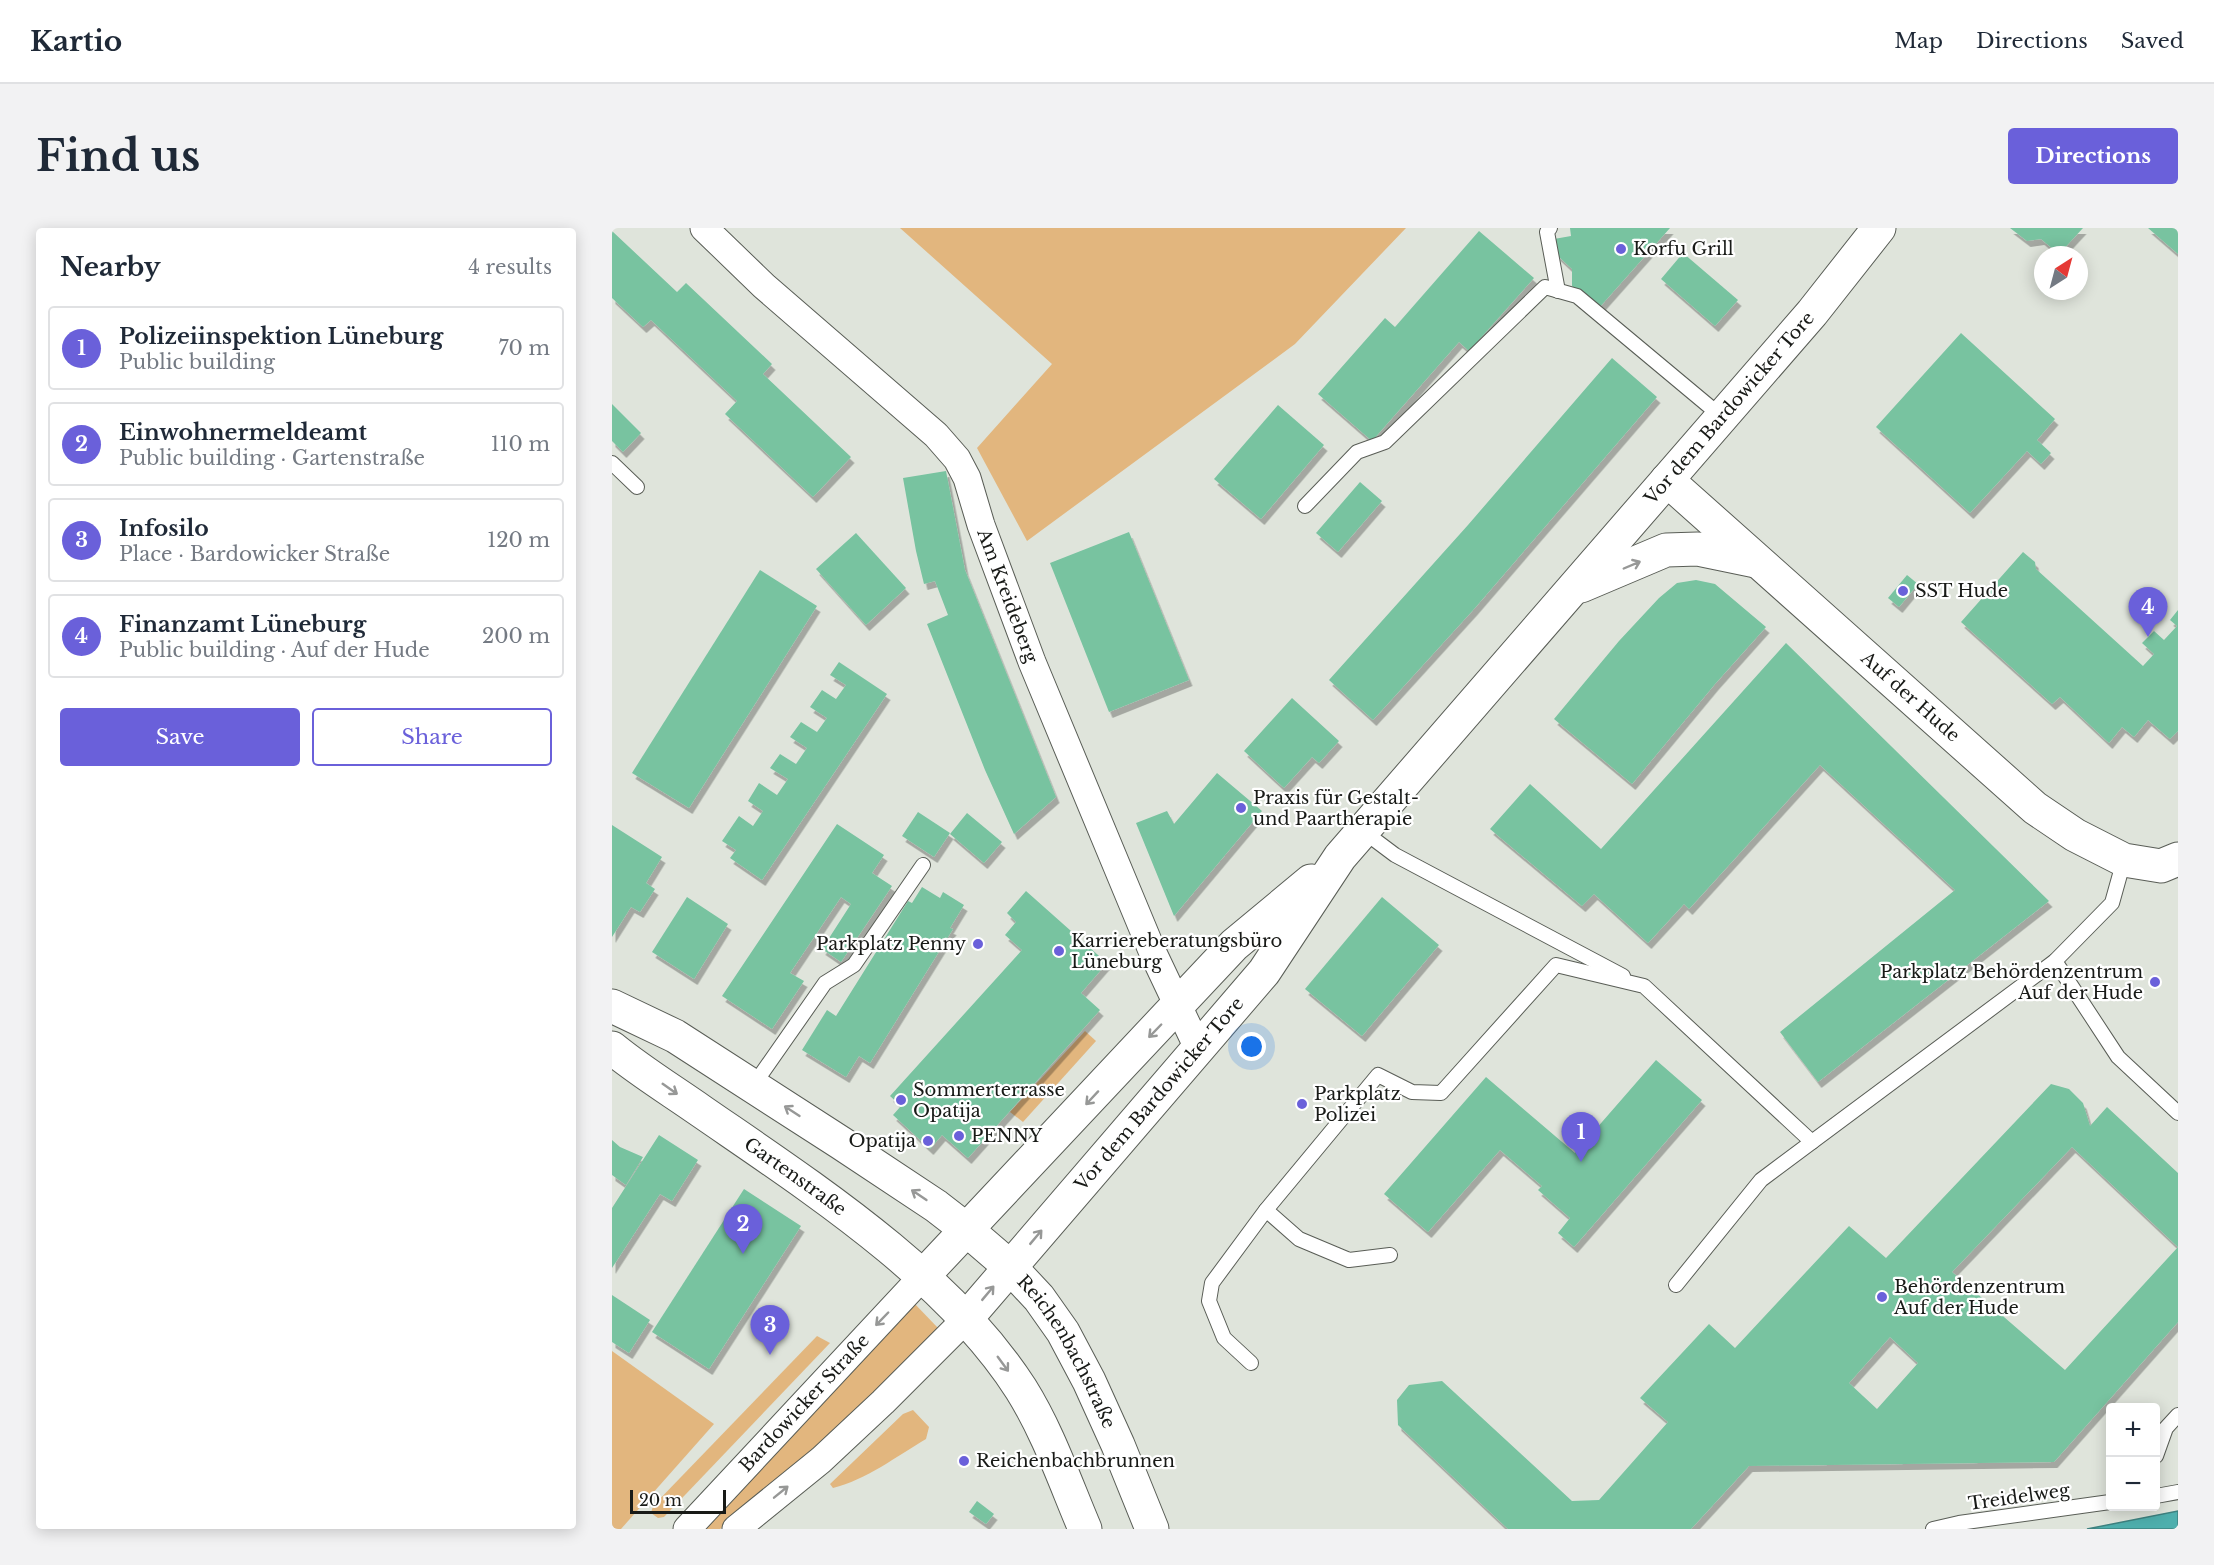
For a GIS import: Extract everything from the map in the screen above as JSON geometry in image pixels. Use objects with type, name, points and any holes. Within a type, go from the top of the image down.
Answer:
[{"type":"main road","name":"Vor dem Bardowicker Tore","points":[[965,1320],[1264,972],[1340,857],[1812,313],[1879,228]]},
{"type":"main road","name":"Auf der Hude","points":[[1667,480],[2035,808],[2075,835],[2124,860],[2161,866],[2178,859]]},
{"type":"main road","points":[[1578,584],[1581,586],[1666,550],[1698,549],[1757,561]]},
{"type":"main road","name":"Vor dem Bardowicker Tore","points":[[922,1277],[1234,945],[1340,857]]},
{"type":"main road","points":[[612,1006],[675,1036],[907,1187],[967,1230]]},
{"type":"main road","name":"Gartenstraße","points":[[612,1048],[812,1188],[870,1232],[922,1277],[965,1320]]},
{"type":"main road","name":"Reichenbachstraße","points":[[967,1230],[1010,1267],[1039,1298],[1068,1342],[1119,1445],[1152,1529]]},
{"type":"main road","points":[[965,1320],[993,1350],[1022,1390],[1046,1437],[1085,1529]]},
{"type":"street","name":"Am Kreideberg","points":[[704,228],[773,294],[936,435],[957,459],[967,478],[981,525],[1032,662],[1153,952],[1198,1048]]},
{"type":"street","name":"Bardowicker Straße","points":[[687,1529],[922,1277]]},
{"type":"street","points":[[736,1529],[821,1460],[908,1378],[965,1320]]},
{"type":"lane","points":[[1550,228],[1547,232],[1558,291]]},
{"type":"lane","points":[[1305,506],[1357,452],[1385,442],[1545,287],[1577,296],[1722,417]]},
{"type":"lane","points":[[612,463],[630,486]]},
{"type":"lane","points":[[1363,831],[1395,855],[1644,986],[1812,1142]]},
{"type":"lane","points":[[1676,1285],[1761,1180],[2055,961],[2112,903],[2124,860]]},
{"type":"lane","points":[[753,1086],[825,983],[854,965],[923,865]]},
{"type":"lane","points":[[2055,961],[2118,1057],[2178,1113]]},
{"type":"lane","points":[[1251,1363],[1224,1338],[1209,1301],[1212,1283],[1266,1210],[1378,1075],[1412,1092],[1441,1093],[1556,965],[1644,986]]},
{"type":"lane","points":[[1266,1210],[1299,1239],[1348,1260],[1390,1255]]},
{"type":"lane","points":[[2160,1445],[2166,1428],[2178,1415]]},
{"type":"lane","points":[[2160,1495],[2178,1492]]},
{"type":"lane","name":"Treidelweg","points":[[1933,1529],[1959,1523],[2106,1503]]},
{"type":"shaded area","points":[[900,228],[1406,228],[1295,344],[1027,541],[977,448],[1052,364]]},
{"type":"shaded area","points":[[1085,1031],[1096,1041],[1023,1122],[1010,1112]]},
{"type":"shaded area","points":[[913,1302],[938,1328],[822,1447],[720,1529],[695,1529]]},
{"type":"shaded area","points":[[817,1336],[830,1343],[664,1517],[658,1518],[651,1513],[653,1506]]},
{"type":"shaded area","points":[[612,1351],[714,1424],[621,1529],[612,1529]]},
{"type":"shaded area","points":[[913,1410],[929,1427],[926,1439],[881,1467],[833,1488],[830,1484],[903,1414]]},
{"type":"water","points":[[2178,1511],[2178,1529],[2087,1529]]},
{"type":"building","name":"Korfu Grill","points":[[1570,228],[1670,228],[1598,309],[1572,286],[1572,269],[1557,255],[1554,239],[1571,236]]},
{"type":"building","points":[[2010,228],[2083,228],[2066,246],[2049,246],[2041,239],[2027,241]]},
{"type":"building","points":[[2148,228],[2178,228],[2178,254]]},
{"type":"building","points":[[612,231],[677,292],[686,283],[772,364],[763,374],[851,457],[813,497],[725,414],[737,401],[651,320],[643,327],[612,298]]},
{"type":"building","points":[[1479,231],[1534,278],[1469,351],[1459,342],[1372,441],[1318,394],[1385,318],[1395,327]]},
{"type":"building","points":[[1683,253],[1738,300],[1715,326],[1661,279]]},
{"type":"building","points":[[1961,333],[2055,419],[2037,440],[2051,453],[2041,464],[2027,451],[1970,513],[1876,427]]},
{"type":"building","points":[[1612,358],[1657,397],[1474,609],[1373,720],[1329,680],[1468,525]]},
{"type":"building","points":[[612,404],[641,433],[623,452],[612,441]]},
{"type":"building","points":[[1278,405],[1324,445],[1261,519],[1214,479]]},
{"type":"building","points":[[946,471],[965,570],[1056,797],[1014,834],[985,770],[927,624],[948,615],[935,581],[924,584],[903,478]]},
{"type":"building","points":[[1360,482],[1382,501],[1338,552],[1316,533]]},
{"type":"building","points":[[1129,532],[1189,680],[1109,712],[1050,563]]},
{"type":"building","points":[[856,533],[906,588],[866,625],[816,569]]},
{"type":"building","points":[[2023,552],[2035,562],[2036,569],[2143,666],[2154,654],[2142,643],[2154,631],[2164,640],[2177,626],[2170,620],[2178,610],[2178,731],[2170,739],[2148,720],[2134,737],[2122,727],[2109,743],[2060,697],[2052,704],[1961,622]]},
{"type":"building","points":[[760,570],[817,606],[689,808],[632,773]]},
{"type":"building","name":"SST Hude","points":[[1907,575],[1918,584],[1899,607],[1888,598]]},
{"type":"building","points":[[1696,580],[1715,584],[1766,627],[1632,784],[1554,719],[1619,641],[1659,598],[1677,583]]},
{"type":"building","points":[[1786,643],[2049,901],[1818,1082],[1780,1032],[1955,890],[1820,765],[1689,909],[1684,904],[1648,943],[1594,894],[1582,906],[1490,829],[1530,784],[1601,849]]},
{"type":"building","points":[[839,662],[887,694],[762,880],[730,858],[736,850],[722,841],[739,816],[753,826],[763,811],[748,801],[759,783],[777,795],[788,779],[770,768],[780,754],[796,764],[807,748],[790,737],[801,722],[817,732],[827,718],[810,707],[822,690],[836,699],[846,685],[830,675]]},
{"type":"building","points":[[1292,698],[1339,741],[1319,763],[1312,757],[1284,788],[1244,751]]},
{"type":"building","points":[[1217,773],[1262,811],[1174,916],[1136,823],[1167,811],[1174,824]]},
{"type":"building","points":[[918,812],[950,833],[934,857],[902,836]]},
{"type":"building","points":[[967,813],[1002,842],[984,863],[950,834]]},
{"type":"building","points":[[837,824],[884,855],[872,873],[892,886],[841,962],[822,949],[851,904],[841,897],[790,973],[804,981],[772,1029],[722,996]]},
{"type":"building","points":[[612,825],[662,857],[646,883],[655,889],[640,912],[631,907],[612,937]]},
{"type":"building","points":[[922,887],[940,898],[943,892],[964,905],[950,928],[953,929],[870,1063],[859,1056],[846,1077],[802,1050],[827,1010],[836,1016],[908,901],[912,903]]},
{"type":"building","points":[[1026,891],[1107,963],[1081,993],[1100,1010],[968,1158],[942,1135],[930,1149],[893,1115],[901,1106],[890,1096],[1022,950],[1005,935],[1016,922],[1007,913]]},
{"type":"building","points":[[687,897],[728,924],[694,979],[652,952]]},
{"type":"building","points":[[1382,897],[1439,945],[1362,1036],[1305,989]]},
{"type":"building","points":[[1656,1060],[1702,1100],[1574,1247],[1558,1233],[1570,1218],[1538,1190],[1542,1186],[1500,1150],[1428,1232],[1384,1194],[1486,1077],[1575,1153]]},
{"type":"building","name":"Behördenzentrum Auf der Hude","points":[[2051,1084],[2069,1089],[2083,1103],[2090,1126],[2107,1107],[2178,1173],[2178,1247],[2178,1322],[2054,1462],[1749,1466],[1691,1529],[1508,1529],[1398,1425],[1397,1400],[1409,1385],[1442,1381],[1572,1501],[1599,1500],[1668,1422],[1640,1398],[1709,1324],[1735,1348],[1849,1226],[1886,1258]],"holes":[[[2072,1147],[2178,1247],[2065,1370],[1952,1272]],[[1890,1337],[1918,1363],[1877,1409],[1849,1383]]]},
{"type":"building","points":[[659,1135],[698,1160],[672,1201],[660,1194],[612,1268],[612,1208]]},
{"type":"building","points":[[612,1140],[620,1147],[643,1157],[626,1185],[612,1175]]},
{"type":"building","points":[[744,1189],[801,1226],[709,1369],[652,1332]]},
{"type":"building","points":[[612,1295],[650,1320],[629,1353],[612,1342]]},
{"type":"building","points":[[977,1501],[994,1514],[986,1524],[969,1512]]},
{"type":"place","name":"Korfu Grill","points":[[1621,249]]},
{"type":"place","name":"SST Hude","points":[[1903,591]]},
{"type":"place","name":"Finanzamt Lüneburg","points":[[2148,637]]},
{"type":"place","name":"Praxis für Gestalt- und Paartherapie","points":[[1241,808]]},
{"type":"place","name":"Parkplatz Penny","points":[[978,944]]},
{"type":"place","name":"Karriereberatungsbüro Lüneburg","points":[[1059,951]]},
{"type":"place","name":"Parkplatz Behördenzentrum Auf der Hude","points":[[2155,982]]},
{"type":"place","name":"Sommerterrasse Opatija","points":[[901,1100]]},
{"type":"place","name":"Parkplatz Polizei","points":[[1302,1104]]},
{"type":"place","name":"PENNY","points":[[959,1136]]},
{"type":"place","name":"Opatija","points":[[928,1141]]},
{"type":"place","name":"Polizeiinspektion Lüneburg","points":[[1581,1162]]},
{"type":"place","name":"Einwohnermeldeamt","points":[[743,1254]]},
{"type":"place","name":"Behördenzentrum Auf der Hude","points":[[1882,1297]]},
{"type":"place","name":"Infosilo","points":[[770,1355]]},
{"type":"place","name":"Reichenbachbrunnen","points":[[964,1461]]}]
